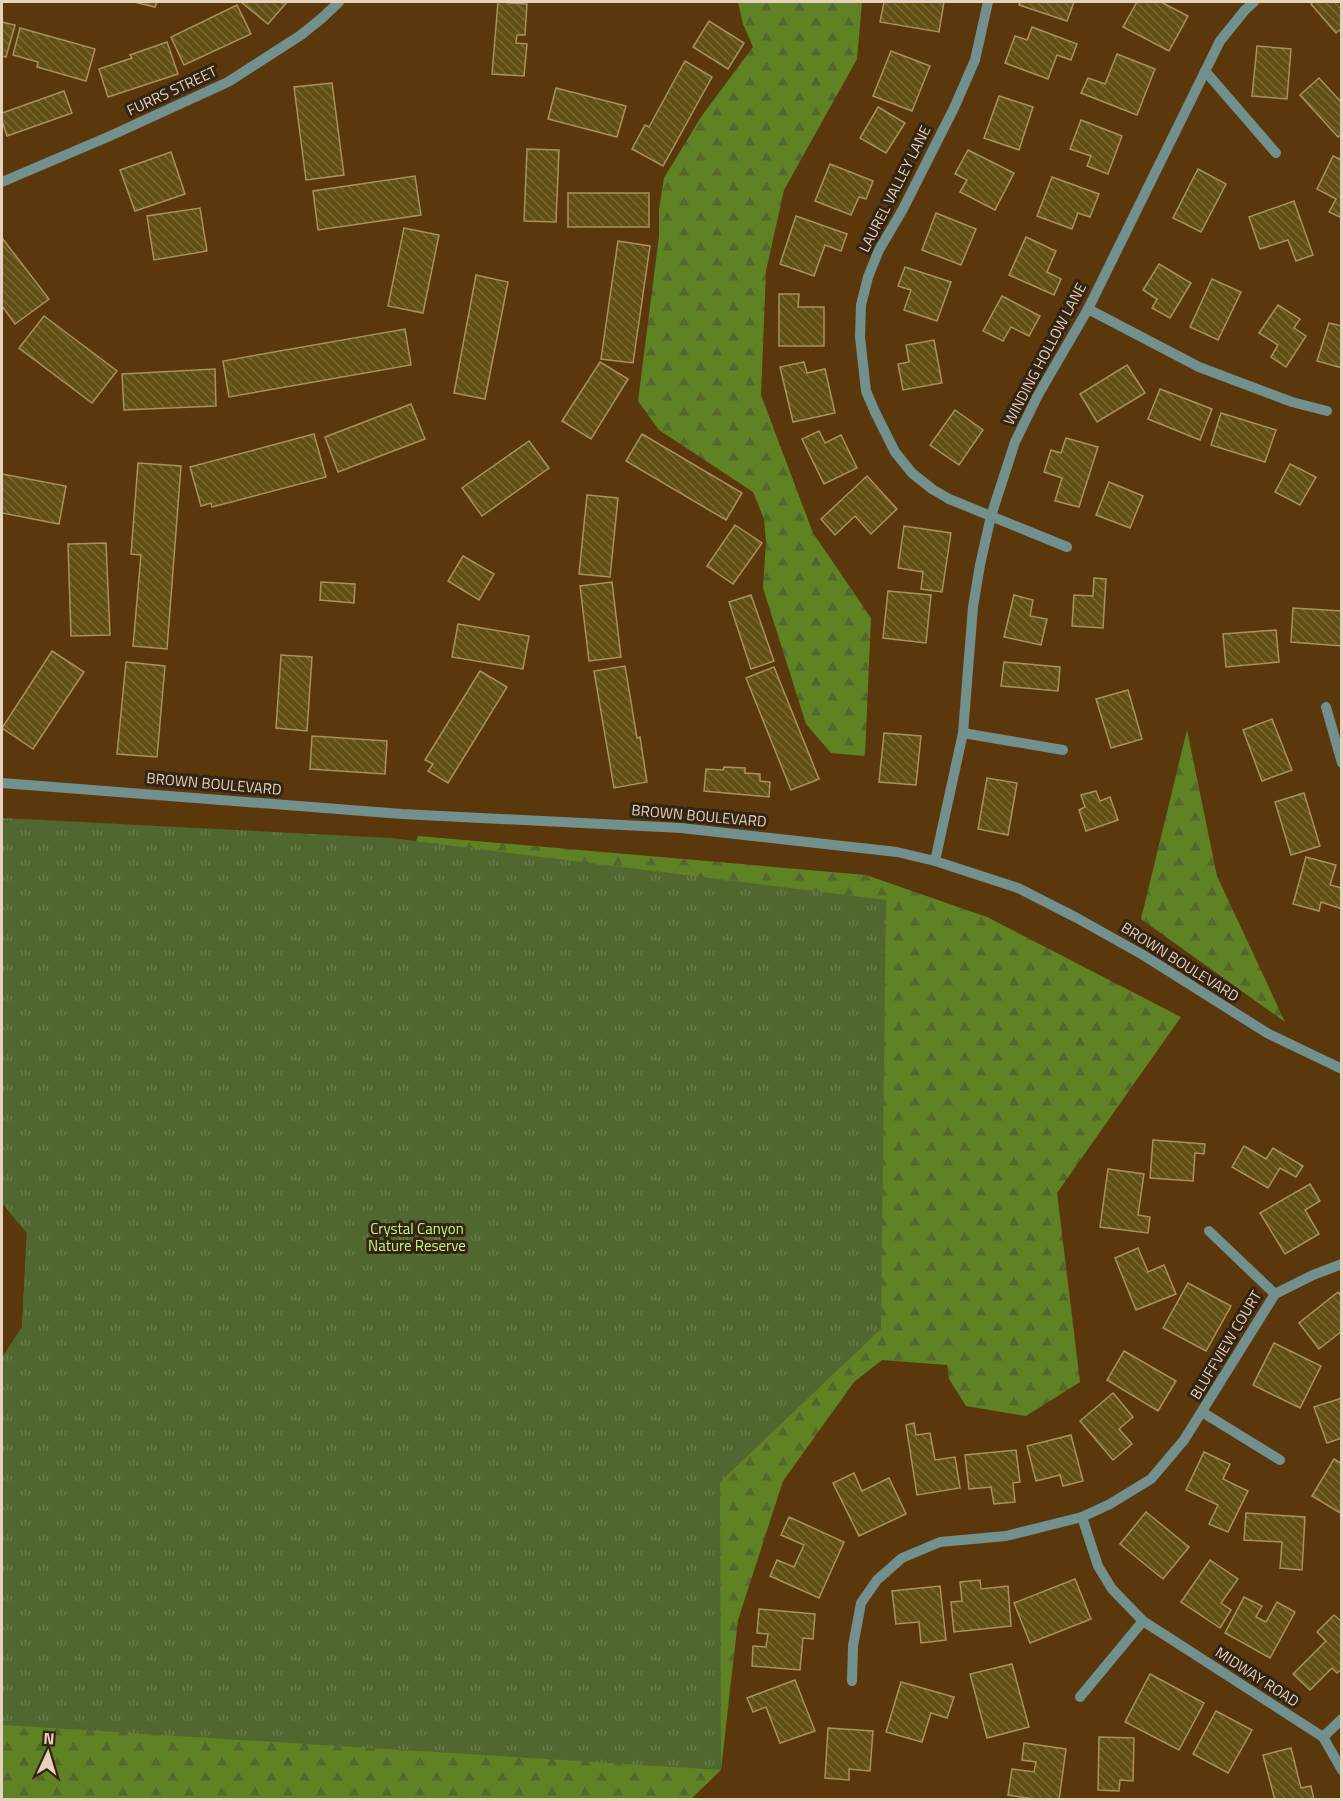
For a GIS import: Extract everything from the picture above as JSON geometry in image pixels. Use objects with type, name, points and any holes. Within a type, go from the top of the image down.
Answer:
[{"type":"street","name":"FURRS STREET","points":[[2,182],[228,82],[301,35],[339,2]]},
{"type":"street","name":"LAUREL VALLEY LANE","points":[[988,2],[975,60],[958,99],[903,209],[879,250],[868,276],[861,304],[860,337],[867,391],[874,412],[895,452],[912,472],[932,489],[949,499],[1067,547]]},
{"type":"street","name":"WINDING HOLLOW LANE","points":[[935,861],[963,734],[973,607],[980,565],[991,516],[1015,442],[1038,395],[1088,309],[1220,41],[1254,2]]},
{"type":"street","points":[[1205,71],[1276,153]]},
{"type":"street","points":[[1088,309],[1199,367],[1292,402],[1327,411]]},
{"type":"street","points":[[1326,707],[1341,763]]},
{"type":"street","points":[[963,734],[1063,750]]},
{"type":"street","name":"BROWN BOULEVARD","points":[[2,783],[402,814],[681,828],[897,852],[935,861],[1018,888],[1143,955],[1267,1034],[1341,1069]]},
{"type":"street","name":"BLUFFVIEW COURT","points":[[1209,1231],[1275,1294]]},
{"type":"street","name":"BLUFFVIEW COURT","points":[[852,1681],[853,1646],[861,1603],[877,1580],[902,1558],[940,1542],[1006,1536],[1082,1517],[1110,1504],[1151,1479],[1184,1440],[1275,1294],[1341,1264]]},
{"type":"street","name":"BLUFFVIEW COURT","points":[[1202,1412],[1280,1460]]},
{"type":"street","name":"MIDWAY ROAD","points":[[1082,1517],[1098,1566],[1112,1589],[1143,1621],[1323,1737],[1341,1770]]},
{"type":"street","points":[[1080,1697],[1143,1621]]},
{"type":"street","points":[[1323,1737],[1341,1719]]},
{"type":"green space","points":[[738,2],[862,2],[857,59],[784,190],[766,271],[761,395],[813,533],[871,618],[865,756],[831,753],[806,724],[763,588],[766,542],[764,519],[753,492],[659,430],[638,401],[664,178],[701,117],[753,47],[743,24]]},
{"type":"green space","points":[[1187,730],[1217,876],[1285,1022],[1141,919]]},
{"type":"green space","name":"Crystal Canyon Nature Reserve","points":[[2,818],[382,949],[418,836],[866,875],[987,917],[1181,1017],[1057,1193],[1080,1382],[1026,1416],[966,1406],[949,1379],[947,1365],[882,1360],[854,1382],[783,1481],[738,1620],[721,1770],[691,1799],[2,1799],[2,1358],[22,1327],[27,1233],[2,1203]]},
{"type":"green space","name":"Crystal Canyon Nature Reserve","points":[[2,818],[391,838],[886,900],[881,1329],[720,1482],[721,1770],[2,1725],[2,1358],[22,1327],[27,1233],[2,1203]]},
{"type":"building","points":[[134,2],[157,2],[155,7]]},
{"type":"building","points":[[241,2],[287,2],[268,24]]},
{"type":"building","points":[[498,2],[527,4],[525,35],[517,35],[516,43],[527,44],[524,76],[492,74]]},
{"type":"building","points":[[884,2],[944,2],[939,32],[880,22]]},
{"type":"building","points":[[1020,2],[1074,2],[1067,21],[1019,5]]},
{"type":"building","points":[[1137,2],[1161,2],[1188,16],[1169,51],[1123,27]]},
{"type":"building","points":[[1313,2],[1342,2],[1342,28],[1336,33],[1311,4]]},
{"type":"building","points":[[237,5],[251,34],[184,65],[171,37]]},
{"type":"building","points":[[709,21],[744,43],[728,69],[693,47]]},
{"type":"building","points":[[2,22],[15,25],[6,57],[2,56]]},
{"type":"building","points":[[1032,27],[1077,44],[1071,60],[1057,55],[1048,79],[1005,63],[1015,36],[1027,40]]},
{"type":"building","points":[[20,28],[95,49],[86,81],[37,67],[38,62],[13,55]]},
{"type":"building","points":[[167,42],[178,74],[108,97],[99,69],[132,58],[130,55]]},
{"type":"building","points":[[1257,46],[1291,49],[1287,99],[1252,96]]},
{"type":"building","points":[[891,51],[930,66],[912,111],[873,96]]},
{"type":"building","points":[[1117,54],[1155,69],[1137,115],[1081,93],[1088,78],[1105,84]]},
{"type":"building","points":[[685,61],[712,77],[663,166],[632,149],[645,125],[649,127]]},
{"type":"building","points":[[1319,78],[1342,103],[1342,134],[1338,137],[1300,95]]},
{"type":"building","points":[[332,83],[344,175],[306,180],[294,87]]},
{"type":"building","points":[[556,88],[626,106],[617,137],[548,119]]},
{"type":"building","points":[[64,91],[72,113],[7,136],[2,113]]},
{"type":"building","points":[[999,96],[1033,107],[1019,150],[984,138]]},
{"type":"building","points":[[878,107],[905,123],[886,153],[860,138]]},
{"type":"building","points":[[1081,120],[1122,136],[1108,174],[1087,166],[1091,156],[1070,149]]},
{"type":"building","points":[[527,149],[559,150],[556,222],[524,221]]},
{"type":"building","points":[[968,150],[1014,173],[995,210],[960,192],[967,180],[955,174]]},
{"type":"building","points":[[171,152],[185,194],[135,211],[120,170]]},
{"type":"building","points":[[1333,156],[1342,160],[1342,218],[1329,212],[1336,199],[1317,189]]},
{"type":"building","points":[[830,164],[873,181],[866,199],[859,197],[851,215],[815,201]]},
{"type":"building","points":[[1198,169],[1226,184],[1201,232],[1173,218]]},
{"type":"building","points":[[415,176],[421,215],[318,230],[313,191]]},
{"type":"building","points":[[1052,177],[1099,194],[1090,217],[1078,213],[1072,229],[1037,216]]},
{"type":"building","points":[[568,193],[649,193],[649,227],[568,227]]},
{"type":"building","points":[[1294,201],[1313,255],[1296,261],[1288,240],[1260,249],[1249,217]]},
{"type":"building","points":[[200,208],[207,251],[154,260],[147,216]]},
{"type":"building","points":[[936,213],[976,229],[961,265],[922,250]]},
{"type":"building","points":[[796,216],[847,234],[841,251],[825,245],[814,276],[780,264]]},
{"type":"building","points":[[404,228],[439,235],[423,313],[388,306]]},
{"type":"building","points":[[1026,237],[1056,251],[1047,272],[1061,279],[1054,295],[1009,275]]},
{"type":"building","points":[[2,238],[49,299],[15,324],[2,306]]},
{"type":"building","points":[[618,241],[650,246],[633,363],[601,359]]},
{"type":"building","points":[[1159,264],[1191,283],[1170,318],[1152,308],[1157,299],[1143,290]]},
{"type":"building","points":[[905,267],[951,282],[937,321],[904,310],[911,290],[898,286]]},
{"type":"building","points":[[476,275],[508,282],[485,399],[454,393]]},
{"type":"building","points":[[1212,279],[1241,292],[1218,340],[1190,327]]},
{"type":"building","points":[[779,294],[799,294],[798,307],[824,307],[824,346],[779,346]]},
{"type":"building","points":[[1002,296],[1040,316],[1029,336],[1011,327],[1003,341],[983,331]]},
{"type":"building","points":[[1278,305],[1300,319],[1294,328],[1306,336],[1286,367],[1271,357],[1278,345],[1259,333]]},
{"type":"building","points":[[44,316],[117,371],[92,403],[19,348]]},
{"type":"building","points":[[1329,323],[1342,326],[1342,368],[1317,361]]},
{"type":"building","points":[[405,329],[411,365],[229,397],[223,361]]},
{"type":"building","points":[[934,340],[942,383],[903,390],[898,364],[909,362],[906,345]]},
{"type":"building","points":[[600,362],[628,379],[591,439],[562,421]]},
{"type":"building","points":[[804,362],[807,373],[825,369],[835,413],[793,422],[780,367]]},
{"type":"building","points":[[1127,365],[1145,393],[1097,422],[1080,394]]},
{"type":"building","points":[[215,369],[216,406],[124,410],[122,374]]},
{"type":"building","points":[[1160,389],[1212,409],[1200,440],[1148,419]]},
{"type":"building","points":[[411,404],[425,439],[338,472],[325,437]]},
{"type":"building","points":[[955,410],[983,430],[959,465],[930,445]]},
{"type":"building","points":[[1221,413],[1276,430],[1265,462],[1211,445]]},
{"type":"building","points":[[819,431],[825,443],[841,435],[857,468],[824,484],[802,439]]},
{"type":"building","points":[[314,434],[326,477],[212,507],[211,503],[201,506],[190,467]]},
{"type":"building","points":[[642,434],[742,493],[726,520],[626,461]]},
{"type":"building","points":[[1066,438],[1098,447],[1079,507],[1055,501],[1062,478],[1044,472],[1051,450],[1061,453]]},
{"type":"building","points":[[529,441],[549,468],[482,516],[462,488]]},
{"type":"building","points":[[138,463],[181,466],[167,649],[133,646],[141,555],[131,554]]},
{"type":"building","points":[[1290,464],[1316,477],[1300,505],[1275,492]]},
{"type":"building","points":[[2,474],[66,486],[59,524],[2,513]]},
{"type":"building","points":[[867,476],[897,509],[871,534],[855,516],[835,535],[821,519]]},
{"type":"building","points":[[1109,482],[1143,496],[1130,528],[1096,515]]},
{"type":"building","points":[[587,495],[618,498],[610,577],[579,574]]},
{"type":"building","points":[[735,525],[762,543],[733,584],[707,566]]},
{"type":"building","points":[[904,526],[951,533],[942,592],[921,589],[923,572],[898,568]]},
{"type":"building","points":[[106,543],[110,635],[71,636],[68,544]]},
{"type":"building","points":[[463,556],[494,574],[479,600],[448,581]]},
{"type":"building","points":[[1094,578],[1106,579],[1103,628],[1072,626],[1074,595],[1093,596]]},
{"type":"building","points":[[321,582],[355,584],[354,603],[320,600]]},
{"type":"building","points":[[612,582],[621,657],[589,661],[580,586]]},
{"type":"building","points":[[888,591],[931,595],[926,643],[883,638]]},
{"type":"building","points":[[751,595],[774,661],[751,669],[729,602]]},
{"type":"building","points":[[1014,595],[1033,600],[1030,616],[1047,619],[1041,645],[1004,637]]},
{"type":"building","points":[[1293,608],[1342,611],[1342,646],[1291,642]]},
{"type":"building","points":[[458,624],[529,636],[523,669],[452,657]]},
{"type":"building","points":[[1276,630],[1279,662],[1226,667],[1223,634]]},
{"type":"building","points":[[52,651],[84,672],[33,749],[2,728]]},
{"type":"building","points":[[281,655],[312,657],[307,731],[276,728]]},
{"type":"building","points":[[126,662],[165,666],[157,757],[117,754]]},
{"type":"building","points":[[1004,662],[1060,667],[1058,691],[1001,686]]},
{"type":"building","points":[[625,666],[647,782],[614,788],[594,671]]},
{"type":"building","points":[[774,667],[819,779],[791,790],[746,678]]},
{"type":"building","points":[[480,671],[507,687],[448,783],[428,771],[433,764],[425,760]]},
{"type":"building","points":[[1128,690],[1142,739],[1111,748],[1096,699]]},
{"type":"building","points":[[1272,719],[1292,770],[1262,781],[1243,730]]},
{"type":"building","points":[[884,733],[921,736],[916,785],[879,782]]},
{"type":"building","points":[[312,736],[387,741],[385,774],[310,769]]},
{"type":"building","points":[[724,767],[745,768],[745,773],[760,774],[760,781],[770,782],[769,797],[704,791],[706,769],[723,770]]},
{"type":"building","points":[[987,778],[1017,783],[1008,835],[978,829]]},
{"type":"building","points":[[1096,791],[1100,801],[1110,797],[1118,820],[1086,831],[1079,810],[1085,807],[1081,795]]},
{"type":"building","points":[[1304,793],[1320,846],[1291,855],[1275,802]]},
{"type":"building","points":[[1306,857],[1336,865],[1330,885],[1342,888],[1342,909],[1321,902],[1319,911],[1293,904]]},
{"type":"building","points":[[1153,1140],[1205,1144],[1204,1154],[1195,1153],[1193,1181],[1150,1178]]},
{"type":"building","points":[[1244,1146],[1266,1159],[1273,1148],[1303,1166],[1296,1177],[1280,1168],[1268,1188],[1232,1167]]},
{"type":"building","points":[[1108,1169],[1144,1174],[1138,1215],[1150,1217],[1148,1233],[1100,1227]]},
{"type":"building","points":[[1310,1184],[1320,1201],[1305,1210],[1319,1234],[1285,1254],[1260,1213]]},
{"type":"building","points":[[1138,1248],[1148,1272],[1164,1265],[1176,1294],[1136,1310],[1115,1258]]},
{"type":"building","points":[[1188,1283],[1231,1306],[1206,1351],[1163,1328]]},
{"type":"building","points":[[1338,1292],[1342,1297],[1342,1331],[1319,1349],[1299,1323]]},
{"type":"building","points":[[1274,1343],[1321,1366],[1300,1408],[1253,1385]]},
{"type":"building","points":[[1124,1351],[1176,1381],[1158,1411],[1107,1380]]},
{"type":"building","points":[[1113,1393],[1133,1417],[1119,1429],[1132,1444],[1113,1460],[1080,1421]]},
{"type":"building","points":[[1342,1398],[1342,1438],[1327,1443],[1314,1407]]},
{"type":"building","points":[[914,1423],[916,1435],[930,1433],[935,1460],[955,1457],[960,1488],[917,1495],[906,1425]]},
{"type":"building","points":[[1071,1435],[1083,1481],[1063,1486],[1060,1475],[1036,1481],[1027,1446]]},
{"type":"building","points":[[1016,1450],[1020,1482],[1013,1483],[1015,1502],[994,1504],[991,1487],[969,1489],[965,1455]]},
{"type":"building","points":[[1204,1452],[1230,1464],[1223,1479],[1248,1491],[1228,1532],[1209,1524],[1218,1505],[1186,1490]]},
{"type":"building","points":[[1334,1459],[1342,1464],[1342,1514],[1312,1496]]},
{"type":"building","points":[[854,1473],[862,1491],[889,1478],[906,1514],[859,1536],[833,1483]]},
{"type":"building","points":[[1146,1512],[1189,1547],[1163,1579],[1120,1544]]},
{"type":"building","points":[[1246,1513],[1305,1517],[1302,1570],[1280,1568],[1282,1542],[1244,1540]]},
{"type":"building","points":[[789,1517],[844,1542],[819,1598],[770,1576],[777,1560],[794,1567],[804,1545],[781,1535]]},
{"type":"building","points":[[1210,1560],[1238,1579],[1221,1603],[1231,1610],[1220,1628],[1181,1602]]},
{"type":"building","points":[[1075,1579],[1091,1619],[1030,1643],[1014,1603]]},
{"type":"building","points":[[980,1580],[981,1589],[1008,1586],[1011,1626],[954,1632],[951,1602],[962,1601],[960,1582]]},
{"type":"building","points":[[940,1586],[946,1640],[921,1643],[919,1622],[896,1624],[892,1591]]},
{"type":"building","points":[[1244,1597],[1262,1606],[1256,1617],[1266,1622],[1277,1602],[1295,1612],[1270,1658],[1225,1633]]},
{"type":"building","points":[[759,1609],[815,1614],[813,1639],[803,1638],[800,1670],[752,1666],[753,1646],[766,1647],[768,1634],[757,1633]]},
{"type":"building","points":[[1334,1615],[1342,1622],[1342,1669],[1337,1673],[1332,1668],[1310,1690],[1293,1674],[1326,1641],[1317,1632]]},
{"type":"building","points":[[1012,1664],[1029,1727],[987,1738],[970,1674]]},
{"type":"building","points":[[1150,1674],[1204,1703],[1179,1750],[1125,1722]]},
{"type":"building","points":[[795,1680],[815,1731],[780,1743],[766,1707],[753,1712],[747,1698]]},
{"type":"building","points":[[901,1682],[954,1697],[947,1718],[931,1713],[922,1742],[886,1732]]},
{"type":"building","points":[[1216,1711],[1252,1730],[1228,1773],[1193,1754]]},
{"type":"building","points":[[828,1728],[873,1731],[870,1771],[849,1769],[849,1780],[825,1778]]},
{"type":"building","points":[[1099,1737],[1134,1738],[1133,1781],[1120,1780],[1119,1791],[1098,1790]]},
{"type":"building","points":[[1024,1743],[1066,1749],[1059,1800],[1040,1800],[1008,1795],[1012,1769],[1034,1772],[1036,1762],[1022,1760]]},
{"type":"building","points":[[1291,1748],[1301,1788],[1311,1786],[1314,1800],[1275,1800],[1263,1755]]}]
